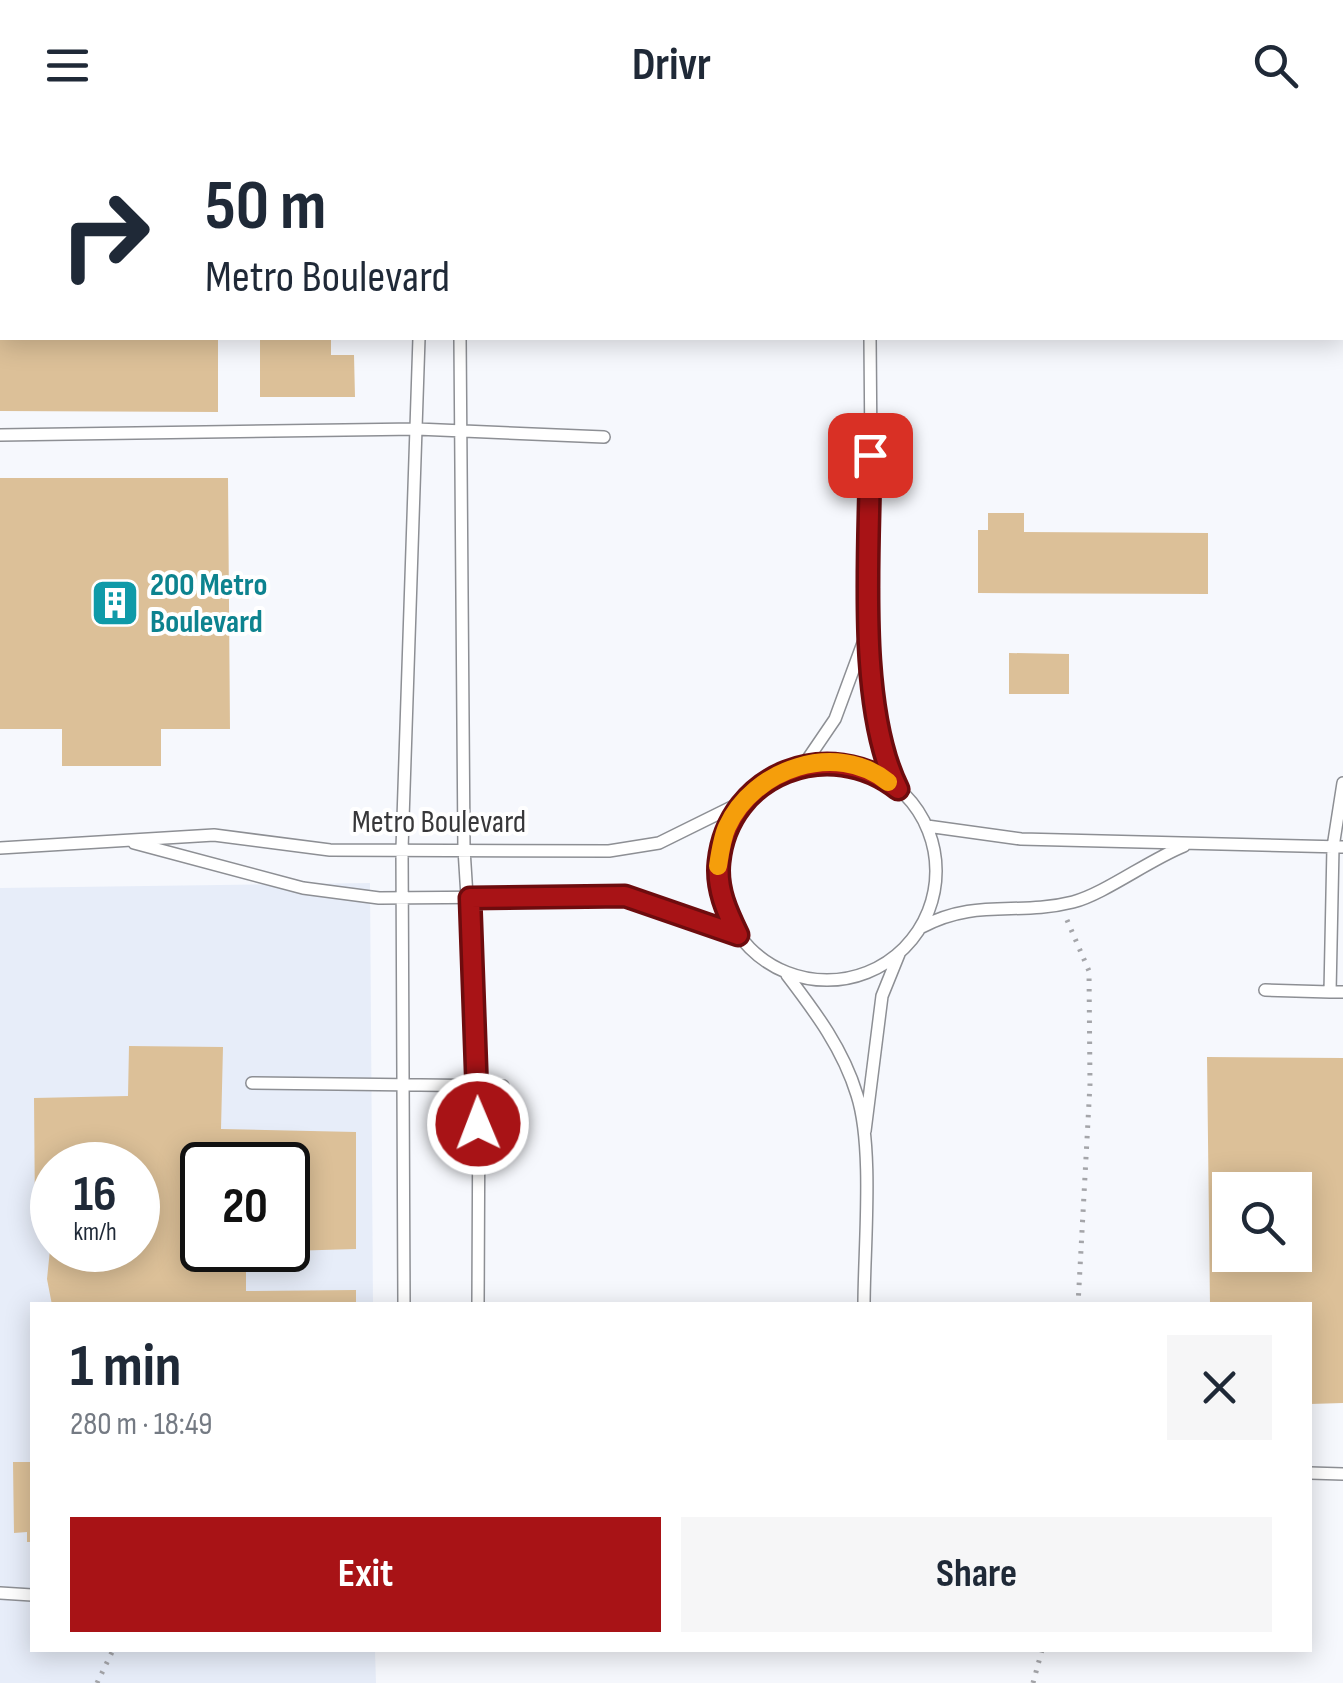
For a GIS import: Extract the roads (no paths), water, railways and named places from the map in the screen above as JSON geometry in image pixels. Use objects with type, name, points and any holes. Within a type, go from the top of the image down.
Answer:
[{"type":"lane","points":[[404,1302],[402,849],[419,340]]},
{"type":"lane","points":[[460,340],[464,849],[470,898],[478,1087],[478,1302]]},
{"type":"lane","points":[[864,1140],[873,1098],[882,996],[900,954],[922,927],[936,877],[927,826],[898,789],[886,766],[873,686],[870,340]]},
{"type":"lane","points":[[0,436],[417,428],[604,437]]},
{"type":"lane","points":[[803,766],[835,719],[862,654],[871,612]]},
{"type":"lane","points":[[898,789],[880,775],[848,764],[803,766],[777,774],[744,801],[726,828],[718,864],[722,901],[738,935],[765,962],[799,977],[836,981],[870,972],[900,954]]},
{"type":"lane","points":[[1265,990],[1336,992],[1343,784]]},
{"type":"lane","name":"Metro Boulevard","points":[[0,848],[214,836],[330,850],[609,850],[658,843],[744,801]]},
{"type":"lane","points":[[927,826],[1021,839],[1338,847]]},
{"type":"lane","name":"Metro Boulevard","points":[[124,841],[303,888],[404,897],[625,896],[738,935]]},
{"type":"lane","points":[[922,927],[950,912],[1075,901],[1148,860],[1188,845]]},
{"type":"lane","points":[[784,970],[832,1034],[858,1098],[864,1140],[864,1302]]},
{"type":"lane","points":[[252,1083],[503,1086]]},
{"type":"lane","points":[[1312,1473],[1343,1474]]},
{"type":"lane","points":[[0,1593],[30,1595]]},
{"type":"place","name":"200 Metro Boulevard","points":[[115,603]]}]
